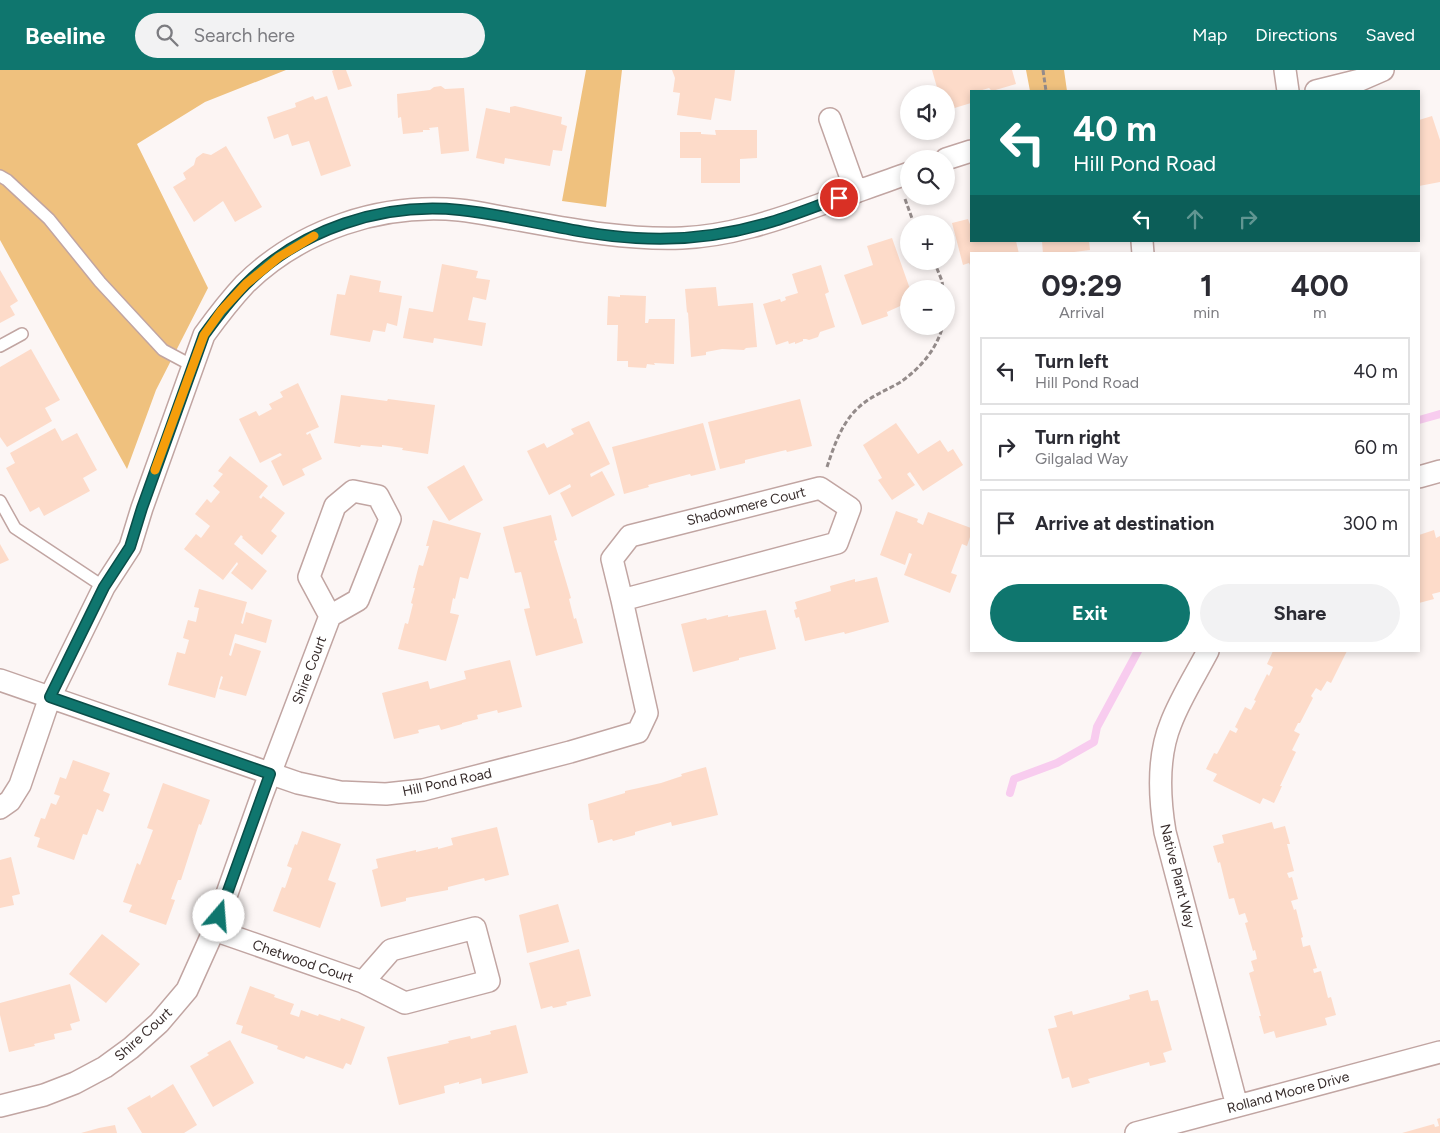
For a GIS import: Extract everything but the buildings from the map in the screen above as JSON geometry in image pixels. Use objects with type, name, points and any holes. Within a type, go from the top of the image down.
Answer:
[{"type":"street","points":[[1285,70],[1288,90]]},
{"type":"street","points":[[1320,90],[1360,80],[1383,70]]},
{"type":"street","points":[[830,119],[856,192]]},
{"type":"street","points":[[955,156],[970,151]]},
{"type":"street","points":[[0,808],[10,801],[20,786],[50,697],[104,587],[130,547],[142,508],[204,335],[221,311],[246,284],[279,257],[307,240],[341,224],[386,212],[427,208],[460,210],[589,233],[636,238],[684,238],[731,232],[771,222],[900,176]]},
{"type":"street","points":[[1420,477],[1440,472]]},
{"type":"street","name":"Shadowmere Court","points":[[622,600],[837,542],[850,508],[820,488],[630,536],[612,559],[646,713],[638,732]]},
{"type":"street","points":[[353,491],[378,496],[390,519],[358,600],[330,616],[309,576],[335,506],[353,491]]},
{"type":"street","name":"Shire Court","points":[[0,1106],[44,1095],[75,1083],[105,1067],[131,1048],[158,1023],[187,990],[214,930],[228,887],[330,616]]},
{"type":"street","name":"Native Plant Way","points":[[1207,652],[1171,723],[1161,759],[1161,806],[1166,832],[1237,1106]]},
{"type":"street","name":"Hill Pond Road","points":[[0,680],[270,774],[298,783],[340,792],[386,794],[423,790],[570,752],[638,732]]},
{"type":"street","name":"Chetwood Court","points":[[214,930],[363,982],[405,1003],[489,981],[475,928],[392,950],[363,982]]},
{"type":"street","name":"Rolland Moore Drive","points":[[1136,1133],[1440,1052]]},
{"type":"lane","points":[[0,176],[7,180],[49,219],[100,282],[163,350],[193,366]]},
{"type":"lane","points":[[0,346],[22,334]]},
{"type":"lane","points":[[0,501],[15,528],[104,587]]},
{"type":"path","points":[[1043,70],[1046,90]]},
{"type":"path","points":[[820,488],[838,438],[847,420],[859,406],[876,394],[898,383],[918,368],[934,349],[939,335]]},
{"type":"shaded area","points":[[0,70],[286,70],[205,102],[137,144],[208,288],[156,390],[127,469],[0,240]]},
{"type":"shaded area","points":[[586,70],[622,70],[606,207],[562,201]]},
{"type":"shaded area","points":[[1026,70],[1064,70],[1067,90],[1030,90]]},
{"type":"waterway","points":[[1420,420],[1440,414]]},
{"type":"waterway","points":[[1010,793],[1014,779],[1057,763],[1094,742],[1097,727],[1137,652]]},
{"type":"slow traffic","points":[[155,470],[204,335],[221,311],[246,284],[279,257],[314,236]]},
{"type":"route","points":[[219,916],[270,774],[50,697],[104,587],[130,547],[142,508],[204,335],[221,311],[246,284],[279,257],[307,240],[341,224],[386,212],[427,208],[460,210],[589,233],[636,238],[684,238],[731,232],[771,222],[839,198]]}]
